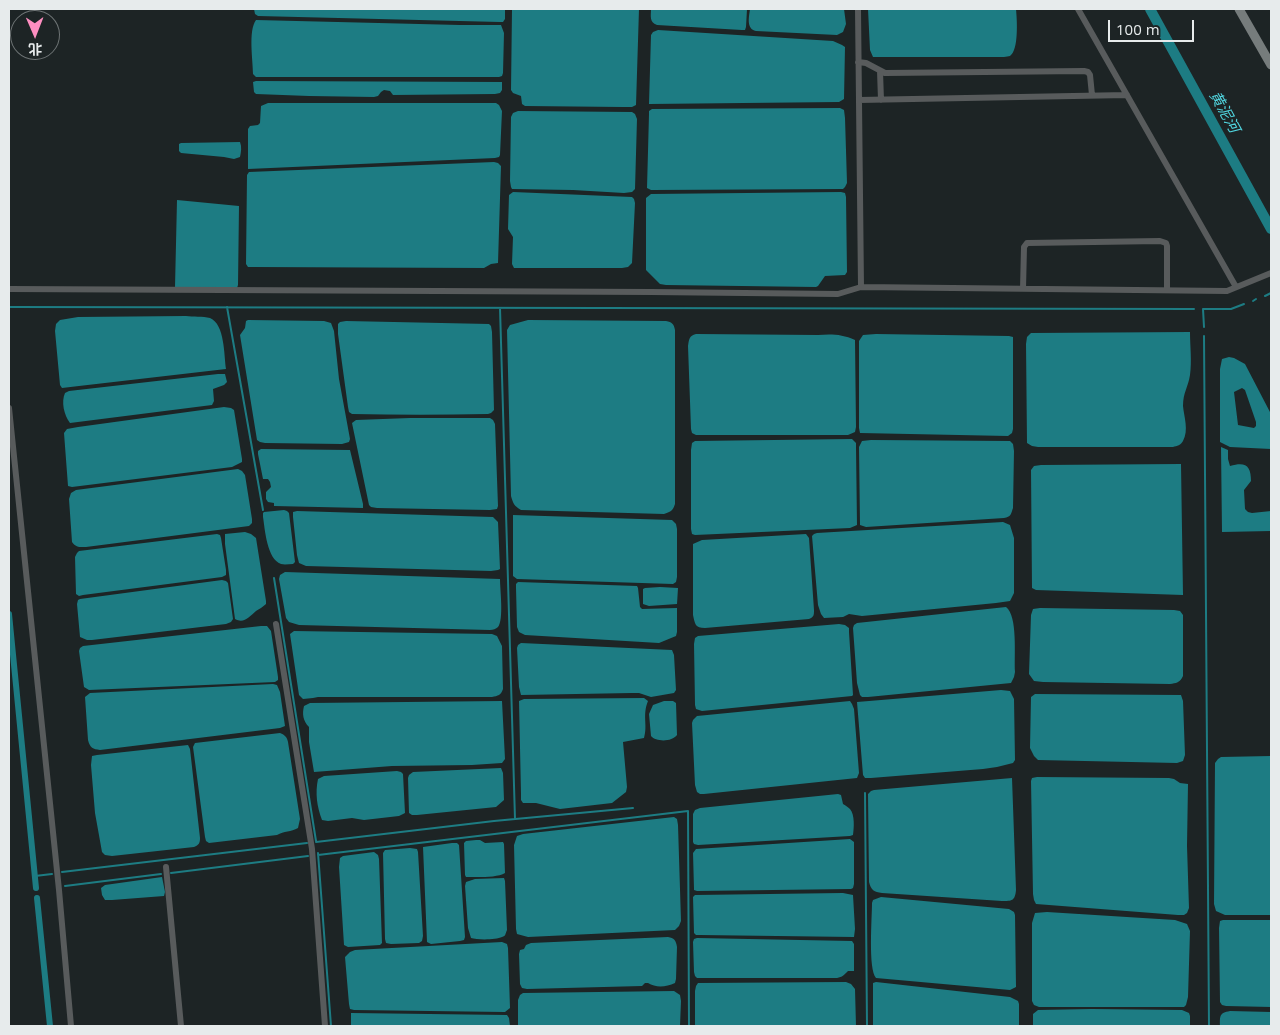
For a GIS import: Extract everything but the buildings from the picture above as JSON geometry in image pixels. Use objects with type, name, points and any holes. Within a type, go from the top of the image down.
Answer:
[{"type":"main road","points":[[1239,9],[1271,65]]},
{"type":"street","points":[[858,9],[861,288]]},
{"type":"street","points":[[1078,9],[1236,287]]},
{"type":"street","points":[[858,62],[866,63],[885,73],[1088,72],[1092,95]]},
{"type":"street","points":[[880,70],[881,100]]},
{"type":"street","points":[[859,100],[1127,95]]},
{"type":"street","points":[[1023,289],[1024,246],[1027,243],[1160,241],[1166,243],[1167,290]]},
{"type":"street","points":[[9,289],[838,294],[861,288],[1227,291],[1271,274]]},
{"type":"street","points":[[9,408],[59,890],[71,1026]]},
{"type":"street","points":[[276,624],[312,849],[325,1026]]},
{"type":"street","points":[[166,867],[181,1026]]},
{"type":"water","points":[[254,9],[505,9],[505,19],[503,22],[500,22],[258,16],[255,14]]},
{"type":"water","points":[[512,9],[639,9],[636,105],[622,107],[525,106],[522,104],[521,96],[513,93],[511,90]]},
{"type":"water","points":[[651,9],[747,9],[746,27],[745,30],[742,30],[657,25],[652,20]]},
{"type":"water","points":[[750,9],[844,9],[846,24],[843,32],[837,35],[756,31],[749,25]]},
{"type":"water","points":[[868,9],[1016,9],[1017,34],[1015,48],[1010,56],[1004,57],[873,57],[870,50]]},
{"type":"water","points":[[256,20],[501,25],[504,33],[503,73],[499,77],[256,77],[253,74],[252,31]]},
{"type":"water","points":[[658,30],[833,41],[845,47],[844,99],[839,102],[649,104],[651,35]]},
{"type":"water","points":[[253,82],[502,82],[502,90],[500,93],[495,94],[393,95],[390,91],[384,90],[374,97],[309,96],[256,94]]},
{"type":"water","points":[[268,103],[496,103],[502,111],[500,155],[495,158],[248,169],[248,129],[250,126],[260,123],[261,106]]},
{"type":"water","points":[[840,108],[844,110],[845,118],[847,183],[843,189],[651,190],[647,188],[649,111],[652,109]]},
{"type":"water","points":[[518,111],[632,112],[635,114],[637,119],[635,189],[632,192],[624,193],[512,189],[510,181],[511,117],[513,113]]},
{"type":"water","points":[[240,142],[240,157],[234,159],[181,153],[179,151],[179,144],[181,143]]},
{"type":"water","points":[[494,162],[501,166],[498,263],[484,268],[248,267],[246,264],[247,175],[249,172]]},
{"type":"water","points":[[513,192],[632,197],[635,203],[632,263],[628,267],[622,268],[514,268],[512,264],[513,237],[508,229],[509,195]]},
{"type":"water","points":[[845,193],[846,197],[847,272],[845,275],[825,276],[816,287],[666,285],[660,284],[646,270],[646,198],[651,194]]},
{"type":"water","points":[[177,200],[239,206],[237,288],[175,287]]},
{"type":"water","points":[[78,317],[207,317],[215,321],[221,333],[226,369],[62,388],[60,385],[55,331],[56,324],[60,320]]},
{"type":"water","points":[[248,320],[324,321],[331,323],[334,331],[349,442],[342,444],[265,443],[257,440],[240,335]]},
{"type":"water","points":[[528,320],[666,321],[673,325],[675,330],[675,504],[671,511],[664,514],[521,510],[514,504],[511,496],[507,330],[510,325]]},
{"type":"water","points":[[346,321],[489,324],[492,332],[494,410],[488,414],[352,414],[349,412],[348,407],[338,334],[338,324]]},
{"type":"water","points":[[1190,332],[1191,370],[1183,406],[1186,432],[1180,444],[1173,447],[1038,447],[1027,443],[1026,344],[1027,337],[1031,333]]},
{"type":"water","points":[[696,334],[832,335],[855,340],[855,432],[848,435],[696,435],[692,433],[688,346],[690,338]]},
{"type":"water","points":[[863,335],[1013,337],[1012,433],[1008,436],[860,433],[859,341]]},
{"type":"water","points":[[1234,358],[1245,364],[1271,414],[1271,449],[1230,447],[1220,442],[1220,369],[1222,359]],"holes":[[[1242,388],[1245,390],[1256,422],[1254,428],[1238,425],[1234,392]]]},
{"type":"water","points":[[225,374],[227,382],[213,389],[214,401],[212,405],[70,423],[64,408],[63,400],[65,393],[69,391]]},
{"type":"water","points":[[224,407],[234,410],[242,462],[232,467],[68,486],[64,433],[67,429]]},
{"type":"water","points":[[490,418],[493,420],[495,424],[497,509],[377,508],[369,505],[352,423],[356,420]]},
{"type":"water","points":[[852,439],[856,443],[857,525],[850,528],[692,534],[691,450],[692,443],[695,441]]},
{"type":"water","points":[[862,441],[1010,441],[1013,444],[1014,451],[1013,508],[1011,514],[1004,518],[866,527],[860,525],[859,447]]},
{"type":"water","points":[[1221,447],[1228,450],[1230,466],[1240,464],[1249,468],[1251,481],[1244,490],[1245,509],[1252,513],[1271,511],[1271,531],[1222,532]]},
{"type":"water","points":[[261,449],[350,450],[363,508],[274,506],[274,503],[268,502],[266,499],[266,492],[271,487],[268,479],[263,479],[258,454],[258,451]]},
{"type":"water","points":[[1181,464],[1183,595],[1036,590],[1032,588],[1031,470],[1034,466]]},
{"type":"water","points":[[238,469],[245,475],[252,519],[252,523],[249,526],[86,547],[77,546],[72,542],[69,499],[71,493],[76,490]]},
{"type":"water","points":[[284,510],[289,513],[295,562],[293,564],[281,564],[276,561],[268,544],[263,517],[264,512]]},
{"type":"water","points":[[293,512],[493,517],[498,522],[500,569],[491,571],[306,566],[299,563],[297,555]]},
{"type":"water","points":[[513,515],[672,520],[676,524],[677,529],[676,582],[673,584],[517,579],[513,576]]},
{"type":"water","points":[[1003,522],[1010,525],[1014,538],[1014,593],[1010,601],[862,616],[849,614],[843,617],[824,618],[821,614],[818,605],[812,536],[814,534]]},
{"type":"water","points":[[245,532],[256,538],[266,604],[241,621],[235,619],[225,534]]},
{"type":"water","points":[[217,534],[221,538],[226,570],[226,575],[222,577],[79,596],[76,594],[75,557],[79,551]]},
{"type":"water","points":[[806,534],[809,538],[814,610],[812,617],[809,619],[705,628],[696,625],[693,615],[693,544],[702,540]]},
{"type":"water","points":[[285,572],[500,579],[500,623],[493,630],[299,625],[289,622],[286,618],[279,579],[280,575]]},
{"type":"water","points":[[222,580],[228,583],[233,619],[231,622],[92,640],[80,637],[77,604],[80,599]]},
{"type":"water","points":[[518,582],[637,586],[640,607],[642,609],[677,608],[676,636],[659,643],[525,635],[519,632],[517,627],[516,584]]},
{"type":"water","points":[[660,587],[678,588],[677,604],[649,606],[643,604],[643,589]]},
{"type":"water","points":[[1006,607],[1010,612],[1015,637],[1015,672],[1011,683],[868,697],[860,695],[857,683],[853,628],[857,623]]},
{"type":"water","points":[[1033,609],[1180,611],[1183,615],[1183,676],[1176,683],[1170,684],[1034,681],[1029,674],[1031,615]]},
{"type":"water","points":[[839,624],[849,628],[852,696],[702,711],[696,709],[694,644],[695,638],[698,636]]},
{"type":"water","points":[[267,626],[271,631],[278,677],[278,680],[275,682],[89,690],[84,687],[79,651],[83,646]]},
{"type":"water","points":[[294,631],[492,634],[497,636],[502,646],[503,689],[499,695],[492,697],[318,697],[303,699],[299,695],[290,634]]},
{"type":"water","points":[[521,643],[672,650],[676,690],[674,693],[651,697],[639,693],[521,695],[517,648]]},
{"type":"water","points":[[277,685],[280,692],[285,726],[280,728],[100,750],[92,748],[88,740],[85,697],[90,693]]},
{"type":"water","points":[[1001,690],[1010,691],[1014,699],[1015,760],[1013,763],[983,769],[871,778],[865,778],[863,775],[857,702]]},
{"type":"water","points":[[1035,694],[1181,695],[1183,701],[1185,755],[1183,761],[1177,763],[1038,760],[1030,748],[1031,697]]},
{"type":"water","points":[[644,698],[648,701],[645,711],[644,738],[623,742],[626,792],[612,803],[560,809],[536,803],[523,803],[521,800],[519,701],[524,699]]},
{"type":"water","points":[[502,701],[505,759],[502,763],[392,766],[314,772],[309,742],[309,727],[303,715],[304,706],[310,703]]},
{"type":"water","points":[[664,701],[676,703],[677,735],[672,739],[664,740],[651,736],[649,714],[653,705]]},
{"type":"water","points":[[850,701],[854,709],[859,773],[857,778],[704,794],[697,792],[692,723],[697,716]]},
{"type":"water","points":[[280,733],[286,736],[288,742],[300,819],[298,828],[277,835],[209,843],[205,837],[193,747],[195,743]]},
{"type":"water","points":[[188,745],[200,838],[199,844],[194,847],[112,856],[105,855],[102,852],[95,813],[92,756]]},
{"type":"water","points":[[1271,756],[1271,915],[1225,915],[1216,911],[1214,904],[1215,763],[1221,757]]},
{"type":"water","points":[[501,768],[503,773],[504,800],[496,807],[417,815],[409,813],[408,778],[413,772]]},
{"type":"water","points":[[397,771],[403,774],[405,813],[399,816],[364,820],[352,818],[322,820],[317,800],[318,779],[324,776]]},
{"type":"water","points":[[1012,778],[1016,890],[1012,900],[1002,901],[882,893],[872,889],[869,882],[868,794],[871,791]]},
{"type":"water","points":[[1032,778],[1169,778],[1188,784],[1189,908],[1187,913],[1178,915],[1036,904],[1033,894],[1031,781]]},
{"type":"water","points":[[841,795],[843,804],[852,812],[854,822],[853,835],[698,845],[693,842],[693,814],[695,810],[700,808]]},
{"type":"water","points":[[674,817],[677,819],[678,825],[681,921],[675,930],[528,937],[517,934],[514,845],[517,836]]},
{"type":"water","points":[[850,839],[854,842],[854,884],[851,889],[694,890],[693,853],[696,849]]},
{"type":"water","points":[[480,840],[485,843],[503,842],[505,873],[492,876],[466,877],[464,843],[466,841]]},
{"type":"water","points":[[452,843],[459,845],[465,937],[464,940],[460,941],[431,944],[427,942],[423,847]]},
{"type":"water","points":[[417,849],[418,852],[422,941],[419,943],[386,943],[383,853],[385,850]]},
{"type":"water","points":[[374,852],[378,855],[379,859],[382,943],[380,945],[348,947],[344,945],[340,858]]},
{"type":"water","points":[[162,877],[164,896],[105,900],[102,895],[101,888],[105,885]]},
{"type":"water","points":[[504,878],[507,930],[505,935],[491,939],[471,938],[468,928],[466,882],[475,879]]},
{"type":"water","points":[[843,893],[853,895],[854,937],[696,935],[694,933],[693,897],[695,895]]},
{"type":"water","points":[[881,897],[1009,909],[1014,912],[1016,987],[1010,990],[876,978],[871,954],[872,903],[873,900]]},
{"type":"water","points":[[1047,912],[1175,920],[1187,924],[1190,931],[1188,997],[1186,1005],[1184,1007],[1039,1007],[1034,1005],[1032,1001],[1032,923],[1035,913]]},
{"type":"water","points":[[1271,920],[1271,1007],[1226,1006],[1220,1002],[1219,928],[1220,921]]},
{"type":"water","points":[[668,937],[674,940],[677,947],[676,979],[675,983],[672,984],[658,986],[645,983],[642,986],[527,989],[522,988],[520,984],[520,950],[531,943]]},
{"type":"water","points":[[697,938],[852,941],[854,944],[854,971],[848,971],[839,978],[697,978],[694,972],[693,942]]},
{"type":"water","points":[[502,942],[507,944],[508,948],[510,1008],[505,1012],[350,1009],[345,957],[350,952],[355,950]]},
{"type":"water","points":[[846,982],[855,989],[856,1026],[695,1026],[695,991],[698,983]]},
{"type":"water","points":[[873,983],[1010,997],[1018,1001],[1019,1004],[1019,1026],[873,1026]]},
{"type":"water","points":[[674,991],[680,995],[680,1026],[518,1026],[518,1000],[523,993]]},
{"type":"water","points":[[1038,1010],[1182,1010],[1189,1013],[1190,1026],[1033,1026],[1033,1014]]},
{"type":"water","points":[[1230,1011],[1271,1012],[1271,1026],[1220,1026],[1221,1016]]},
{"type":"water","points":[[351,1013],[507,1015],[510,1026],[351,1026]]},
{"type":"waterway","name":"黄泥河","points":[[1150,9],[1271,229]]},
{"type":"waterway","points":[[1265,296],[1271,293]]},
{"type":"waterway","points":[[1204,327],[1203,309],[1231,309],[1244,304]]},
{"type":"waterway","points":[[9,307],[1194,309]]},
{"type":"waterway","points":[[227,307],[263,510]]},
{"type":"waterway","points":[[500,308],[515,819]]},
{"type":"waterway","points":[[1204,336],[1209,1026]]},
{"type":"waterway","points":[[274,578],[316,841]]},
{"type":"waterway","points":[[9,614],[36,888]]},
{"type":"waterway","points":[[865,793],[867,1026]]},
{"type":"waterway","points":[[316,842],[494,821],[633,808]]},
{"type":"waterway","points":[[318,855],[688,811],[689,1026]]},
{"type":"waterway","points":[[62,872],[307,843]]},
{"type":"waterway","points":[[318,853],[331,1026]]},
{"type":"waterway","points":[[171,873],[308,856]]},
{"type":"waterway","points":[[35,876],[52,874]]},
{"type":"waterway","points":[[65,886],[161,874]]},
{"type":"waterway","points":[[37,898],[50,1026]]}]
